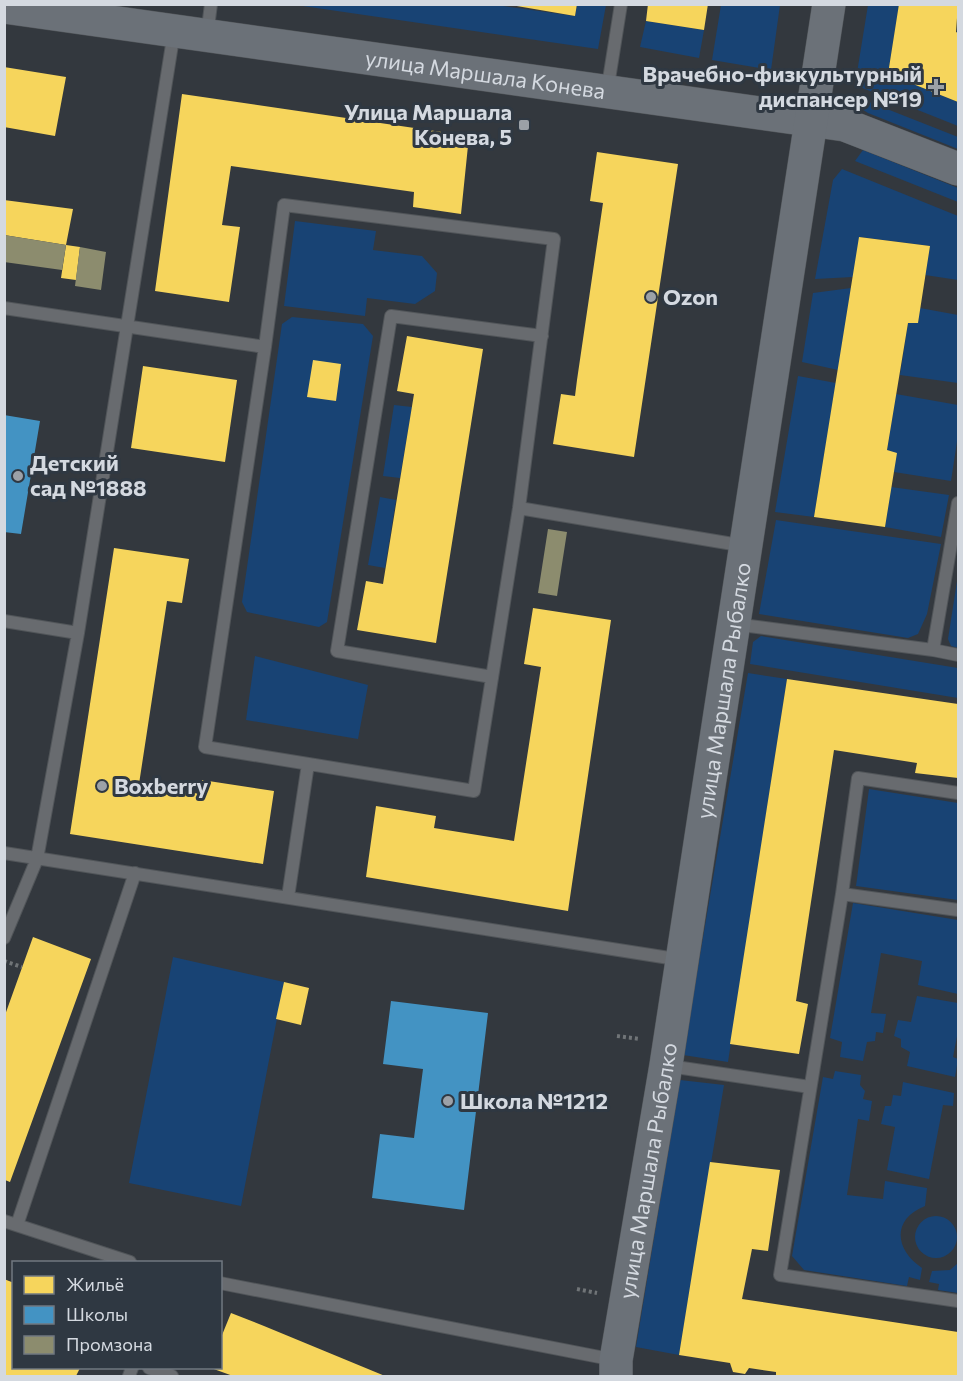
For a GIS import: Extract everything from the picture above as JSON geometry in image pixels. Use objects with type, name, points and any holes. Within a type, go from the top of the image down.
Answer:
[{"type":"street","name":"улица Маршала Рыбалко","points":[[616,1368],[666,1065],[829,4]]},
{"type":"street","name":"улица Маршала Конева","points":[[4,7],[175,31],[209,20],[607,93],[845,125],[958,169]]},
{"type":"lane","points":[[607,93],[621,4]]},
{"type":"lane","points":[[4,938],[37,859],[78,633],[175,31]]},
{"type":"lane","points":[[284,205],[555,239],[519,508],[474,791],[205,747],[265,347],[284,205]]},
{"type":"lane","points":[[4,308],[265,347]]},
{"type":"lane","points":[[492,677],[337,651],[391,316],[542,336]]},
{"type":"lane","points":[[933,650],[958,503]]},
{"type":"lane","points":[[519,508],[746,546]]},
{"type":"lane","points":[[4,621],[78,633]]},
{"type":"lane","points":[[733,624],[933,650],[958,656]]},
{"type":"lane","points":[[288,897],[308,764]]},
{"type":"lane","points":[[958,793],[858,778],[842,894],[780,1275],[958,1301]]},
{"type":"lane","points":[[4,853],[682,960]]},
{"type":"lane","points":[[124,1261],[11,1223],[135,873]]},
{"type":"lane","points":[[842,894],[958,910]]},
{"type":"lane","points":[[666,1065],[810,1087]]},
{"type":"lane","points":[[222,1283],[616,1368]]},
{"type":"lane","points":[[151,1369],[171,1377]]},
{"type":"path","points":[[4,961],[22,967]]},
{"type":"shaded area","points":[[296,5],[496,5],[575,16],[577,5],[606,5],[598,49]]},
{"type":"shaded area","points":[[721,5],[780,5],[771,70],[712,60]]},
{"type":"shaded area","points":[[868,5],[899,5],[888,74],[958,102],[958,126],[855,85]]},
{"type":"shaded area","points":[[646,21],[704,30],[699,58],[640,47]]},
{"type":"shaded area","points":[[854,96],[958,137],[958,149],[868,113],[851,102]]},
{"type":"shaded area","points":[[863,150],[958,188],[958,202],[855,161]]},
{"type":"shaded area","points":[[842,169],[958,216],[958,280],[925,275],[930,246],[860,237],[853,277],[815,279],[833,180]]},
{"type":"shaded area","points":[[295,221],[376,231],[373,250],[422,256],[437,273],[435,291],[415,304],[367,298],[365,316],[284,306]]},
{"type":"shaded area","points":[[851,288],[838,370],[802,362],[813,293]]},
{"type":"shaded area","points":[[920,308],[958,315],[958,383],[900,375],[908,323],[918,323]]},
{"type":"shaded area","points":[[292,317],[363,324],[373,336],[327,622],[319,627],[247,612],[242,602],[282,324]]},
{"type":"shaded area","points":[[798,376],[836,383],[814,517],[775,512]]},
{"type":"shaded area","points":[[896,394],[958,405],[958,435],[951,481],[894,472],[887,450]]},
{"type":"shaded area","points":[[394,405],[412,407],[400,478],[383,476]]},
{"type":"shaded area","points":[[891,487],[949,495],[941,537],[885,527]]},
{"type":"shaded area","points":[[380,497],[396,500],[385,568],[368,565]]},
{"type":"shaded area","points":[[776,520],[941,544],[927,614],[918,634],[908,638],[759,614]]},
{"type":"shaded area","points":[[958,575],[958,648],[951,646],[948,639]]},
{"type":"shaded area","points":[[761,636],[958,668],[958,698],[750,664],[753,642]]},
{"type":"shaded area","points":[[255,656],[368,685],[358,739],[246,720]]},
{"type":"shaded area","points":[[748,673],[787,679],[728,1062],[683,1055]]},
{"type":"shaded area","points":[[869,789],[958,803],[958,900],[856,886]]},
{"type":"shaded area","points":[[853,903],[958,920],[958,994],[918,985],[922,961],[881,953],[871,1013],[886,1014],[883,1033],[876,1032],[875,1041],[867,1042],[863,1061],[840,1057],[842,1042],[830,1038]]},
{"type":"shaded area","points":[[173,957],[284,982],[241,1206],[129,1183]]},
{"type":"shaded area","points":[[917,996],[958,1003],[958,1031],[953,1057],[958,1059],[955,1077],[907,1066],[910,1052],[901,1047],[901,1039],[894,1036],[898,1020],[911,1022]]},
{"type":"shaded area","points":[[835,1071],[861,1075],[860,1085],[865,1091],[863,1099],[872,1101],[869,1121],[858,1119],[847,1195],[883,1199],[885,1181],[927,1188],[925,1206],[907,1218],[902,1226],[902,1243],[906,1252],[922,1268],[920,1280],[909,1277],[907,1286],[804,1270],[792,1256],[823,1077],[833,1079]]},
{"type":"shaded area","points":[[680,1080],[724,1085],[679,1355],[636,1347]]},
{"type":"shaded area","points":[[903,1082],[954,1093],[953,1106],[943,1105],[929,1179],[887,1170],[895,1127],[881,1124],[885,1106],[891,1106],[893,1095],[901,1096]]},
{"type":"shaded area","points":[[936,1216],[951,1222],[957,1237],[951,1252],[936,1258],[921,1252],[915,1237],[921,1222]]},
{"type":"shaded area","points":[[958,1263],[958,1293],[938,1290],[939,1284],[929,1282],[932,1271],[950,1270]]},
{"type":"building: Жильё","points":[[505,4],[577,4],[575,16]]},
{"type":"building: Жильё","points":[[648,4],[708,4],[704,30],[646,21]]},
{"type":"building: Жильё","points":[[899,4],[958,4],[956,32],[958,33],[958,102],[888,74]]},
{"type":"building: Жильё","points":[[4,67],[66,77],[55,136],[4,127]]},
{"type":"building: Жильё","points":[[182,94],[469,136],[461,214],[413,207],[414,192],[231,166],[222,225],[240,227],[229,302],[155,291]]},
{"type":"building: Жильё","points":[[597,152],[678,164],[634,457],[553,444],[561,394],[575,396],[603,203],[590,201]]},
{"type":"building: Жильё","points":[[4,200],[73,209],[66,245],[4,235]]},
{"type":"building: Жильё","points":[[859,237],[930,246],[918,323],[908,323],[887,450],[897,453],[885,527],[814,517]]},
{"type":"building: Жильё","points":[[66,245],[80,247],[76,280],[61,278]]},
{"type":"building: Жильё","points":[[407,336],[483,349],[436,643],[357,630],[366,581],[383,584],[414,394],[397,391]]},
{"type":"building: Жильё","points":[[313,360],[341,364],[336,401],[307,397]]},
{"type":"building: Жильё","points":[[143,366],[237,380],[225,462],[131,448]]},
{"type":"building: Жильё","points":[[114,548],[189,559],[182,603],[167,601],[139,784],[200,794],[202,780],[274,791],[263,864],[70,834]]},
{"type":"building: Жильё","points":[[533,608],[611,620],[568,911],[366,877],[376,806],[436,816],[434,828],[514,841],[541,667],[524,664]]},
{"type":"building: Жильё","points":[[787,679],[958,704],[958,778],[915,773],[917,763],[834,750],[796,1001],[808,1004],[799,1054],[730,1044]]},
{"type":"building: Жильё","points":[[33,937],[91,959],[10,1182],[5,1180],[5,1015]]},
{"type":"building: Жильё","points":[[284,982],[309,988],[301,1025],[276,1019]]},
{"type":"building: Жильё","points":[[710,1162],[780,1170],[768,1251],[752,1249],[742,1299],[958,1332],[958,1376],[776,1376],[776,1372],[749,1368],[745,1374],[733,1372],[730,1363],[679,1355]]},
{"type":"building: Жильё","points":[[4,1279],[12,1282],[12,1369],[80,1369],[76,1376],[4,1376]]},
{"type":"building: Жильё","points":[[231,1313],[385,1376],[233,1376],[214,1369],[222,1369],[222,1335]]},
{"type":"building: Школы","name":"Детский сад №1888","points":[[4,415],[40,421],[21,534],[4,532]]},
{"type":"building: Школы","name":"Школа №1212","points":[[391,1001],[488,1013],[464,1210],[372,1198],[380,1134],[414,1138],[423,1069],[383,1064]]},
{"type":"building: Промзона","points":[[4,235],[66,245],[62,270],[4,262]]},
{"type":"building: Промзона","points":[[80,247],[106,252],[101,290],[75,286]]},
{"type":"building: Промзона","points":[[548,529],[567,532],[557,596],[538,593]]},
{"type":"place","name":"Врачебно-физкультурный диспансер №19","points":[[936,87]]},
{"type":"place","name":"Улица Маршала Конева, 5","points":[[524,125]]},
{"type":"place","name":"Ozon","points":[[651,297]]},
{"type":"place","name":"Детский сад №1888","points":[[18,476]]},
{"type":"place","name":"Boxberry","points":[[102,786]]},
{"type":"place","name":"Школа №1212","points":[[448,1101]]}]
